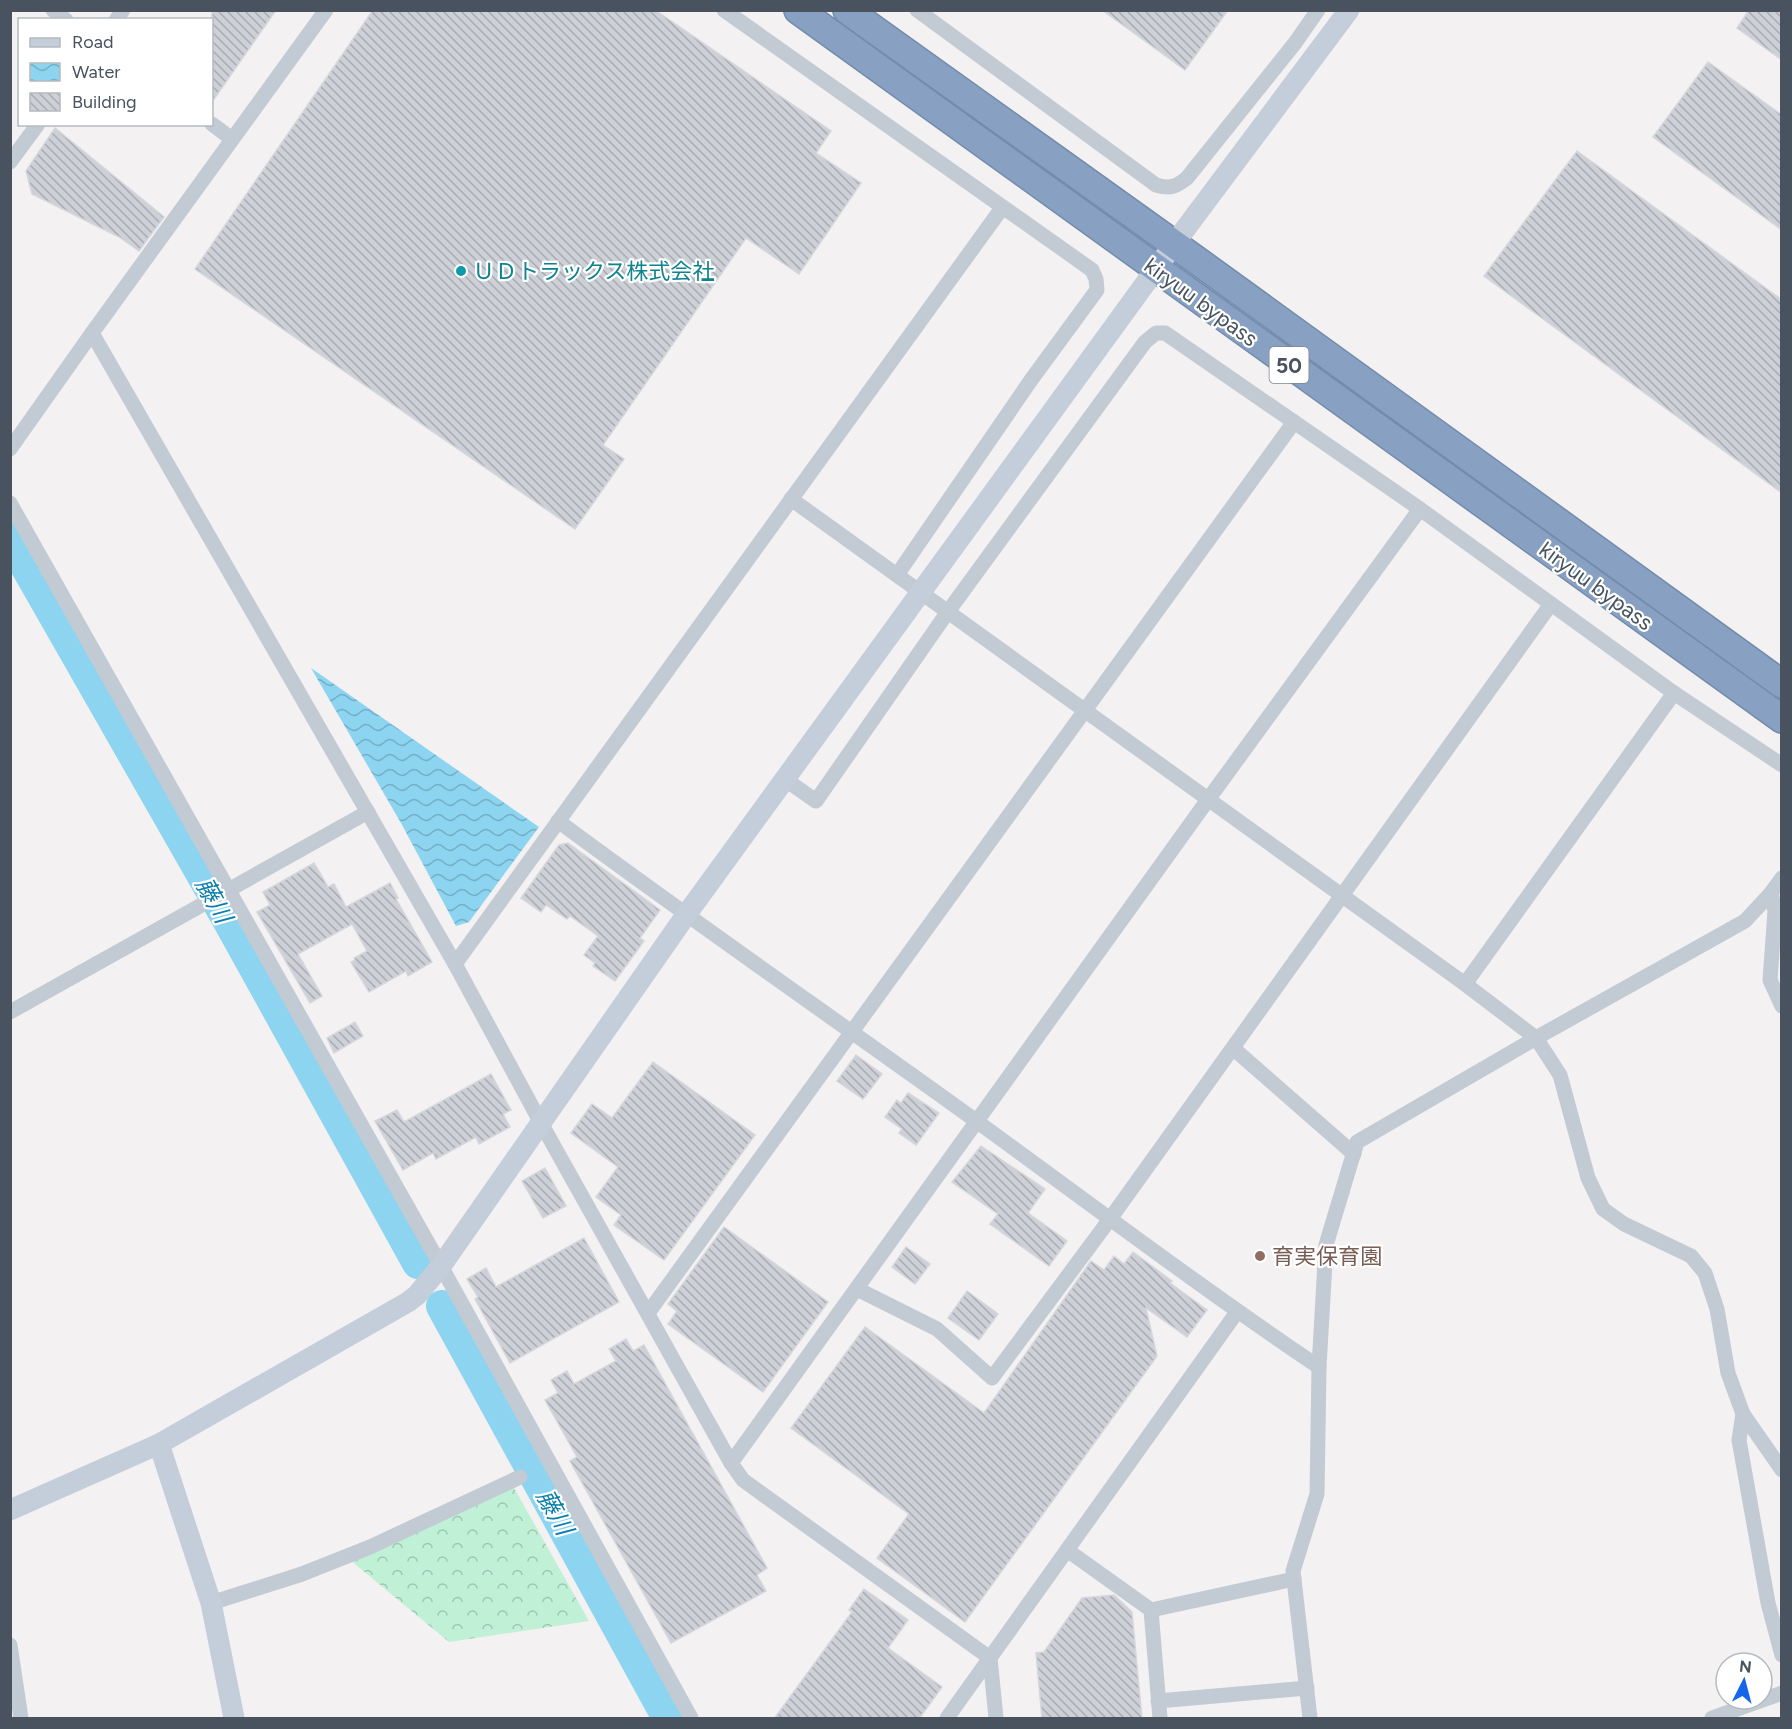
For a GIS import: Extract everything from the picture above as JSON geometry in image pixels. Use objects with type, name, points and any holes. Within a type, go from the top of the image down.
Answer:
[{"type":"highway","name":"kiryuu bypass","points":[[798,10],[1156,270],[1782,718]]},
{"type":"highway","name":"kiryuu bypass","points":[[847,10],[1782,684]]},
{"type":"street","points":[[10,448],[326,10]]},
{"type":"street","points":[[724,10],[1092,270],[1096,279],[1097,291],[1031,380],[897,575]]},
{"type":"street","points":[[917,10],[1156,185],[1167,188],[1174,187],[1187,178],[1295,43],[1318,10]]},
{"type":"street","points":[[10,1510],[159,1444],[417,1295],[441,1266],[686,915],[1174,244],[1348,10]]},
{"type":"street","points":[[213,125],[232,139]]},
{"type":"street","points":[[10,162],[37,126]]},
{"type":"street","points":[[455,963],[1002,208]]},
{"type":"street","points":[[92,333],[455,963],[541,1123],[731,1463],[743,1480],[990,1658],[996,1719]]},
{"type":"street","points":[[786,780],[816,801],[947,613],[1145,342],[1156,333],[1165,333],[1173,338],[1420,510],[1674,693],[1782,765]]},
{"type":"street","points":[[648,1313],[1294,422]]},
{"type":"street","points":[[791,499],[1207,801],[1465,984],[1536,1038],[1560,1075],[1588,1178],[1604,1209],[1624,1224],[1691,1256],[1705,1273],[1717,1309],[1728,1373],[1743,1414],[1782,1470]]},
{"type":"street","points":[[11,504],[441,1266],[691,1719]]},
{"type":"street","points":[[731,1463],[1207,801],[1420,510]]},
{"type":"street","points":[[857,1289],[937,1329],[992,1378],[1234,1049],[1551,604]]},
{"type":"street","points":[[1465,984],[1674,693]]},
{"type":"street","points":[[10,1011],[368,812]]},
{"type":"street","points":[[558,821],[686,915],[978,1122],[1238,1312],[1319,1366]]},
{"type":"street","points":[[1310,1719],[1293,1571],[1317,1494],[1319,1366],[1326,1245],[1357,1142],[1745,921],[1782,878]]},
{"type":"street","points":[[1771,893],[1775,911],[1770,980],[1782,1006]]},
{"type":"street","points":[[1234,1049],[1354,1154]]},
{"type":"street","points":[[947,1719],[1238,1312]]},
{"type":"street","points":[[1743,1414],[1739,1440],[1768,1603],[1782,1655]]},
{"type":"street","points":[[159,1444],[211,1603],[234,1719]]},
{"type":"street","points":[[211,1603],[302,1574],[370,1547],[520,1477]]},
{"type":"street","points":[[1067,1550],[1151,1610],[1294,1579]]},
{"type":"street","points":[[1151,1610],[1160,1719]]},
{"type":"street","points":[[10,1645],[21,1719]]},
{"type":"street","points":[[1158,1701],[1307,1688]]},
{"type":"street","points":[[1712,1719],[1782,1693]]},
{"type":"green space","points":[[513,1486],[589,1621],[449,1642],[350,1560]]},
{"type":"water","points":[[311,668],[539,827],[469,922],[456,926],[401,823]]},
{"type":"building","points":[[212,10],[276,10],[213,101],[213,18]]},
{"type":"building","name":"ＵＤトラックス株式会社","points":[[373,10],[655,10],[831,131],[816,153],[861,183],[799,274],[746,238],[603,445],[624,459],[575,529],[195,269]]},
{"type":"building","points":[[1102,10],[1228,10],[1185,70]]},
{"type":"building","points":[[1749,10],[1782,10],[1782,60],[1737,28]]},
{"type":"building","points":[[1708,62],[1782,115],[1782,230],[1653,137]]},
{"type":"building","points":[[55,128],[164,217],[139,251],[119,237],[32,194],[26,171]]},
{"type":"building","points":[[1577,151],[1782,300],[1782,493],[1484,276]]},
{"type":"building","points":[[568,843],[660,910],[640,938],[644,941],[615,981],[593,966],[595,963],[584,955],[598,936],[570,916],[567,919],[546,905],[541,912],[521,898],[559,845]]},
{"type":"building","points":[[314,863],[328,887],[334,884],[346,907],[390,883],[398,898],[396,899],[432,962],[408,976],[406,971],[369,992],[351,962],[367,951],[352,924],[298,954],[322,996],[310,1003],[257,912],[270,905],[263,892]]},
{"type":"building","points":[[355,1022],[363,1036],[334,1053],[327,1038]]},
{"type":"building","points":[[856,1055],[882,1074],[863,1099],[837,1081]]},
{"type":"building","points":[[653,1062],[755,1135],[664,1260],[614,1225],[621,1215],[596,1197],[618,1167],[571,1133],[592,1104],[612,1118]]},
{"type":"building","points":[[491,1074],[511,1110],[503,1114],[510,1127],[479,1144],[476,1137],[436,1159],[433,1153],[403,1170],[375,1121],[397,1110],[404,1122]]},
{"type":"building","points":[[908,1093],[939,1113],[916,1145],[899,1133],[902,1129],[885,1117],[897,1100],[901,1103]]},
{"type":"building","points":[[981,1146],[1045,1189],[1028,1213],[1067,1241],[1049,1266],[990,1224],[998,1214],[952,1182]]},
{"type":"building","points":[[545,1168],[566,1206],[543,1218],[522,1181]]},
{"type":"building","points":[[724,1227],[828,1302],[763,1392],[668,1324],[677,1311],[668,1304]]},
{"type":"building","points":[[584,1238],[619,1302],[510,1363],[475,1299],[478,1297],[467,1279],[486,1268],[496,1287]]},
{"type":"building","points":[[906,1247],[930,1264],[915,1284],[892,1267]]},
{"type":"building","points":[[1133,1252],[1207,1310],[1187,1337],[1146,1308],[1157,1356],[965,1622],[877,1558],[909,1514],[791,1428],[865,1327],[984,1413],[1091,1261],[1104,1270],[1114,1256],[1124,1264]]},
{"type":"building","points":[[967,1291],[998,1314],[979,1340],[948,1318]]},
{"type":"building","points":[[626,1339],[633,1351],[644,1345],[767,1568],[757,1575],[766,1591],[671,1643],[570,1461],[577,1457],[545,1400],[558,1393],[551,1380],[567,1371],[574,1384],[616,1361],[609,1349]]},
{"type":"building","points":[[864,1589],[908,1620],[888,1648],[942,1687],[919,1719],[774,1719],[852,1612],[849,1610]]},
{"type":"building","points":[[1114,1595],[1132,1612],[1142,1719],[1042,1719],[1036,1653],[1044,1652],[1082,1598]]},
{"type":"waterway","name":"藤川","points":[[10,538],[231,925],[418,1263]]},
{"type":"waterway","name":"藤川","points":[[442,1306],[668,1718]]},
{"type":"place","name":"ＵＤトラックス株式会社","points":[[461,271]]},
{"type":"place","name":"育実保育園","points":[[1260,1256]]}]
